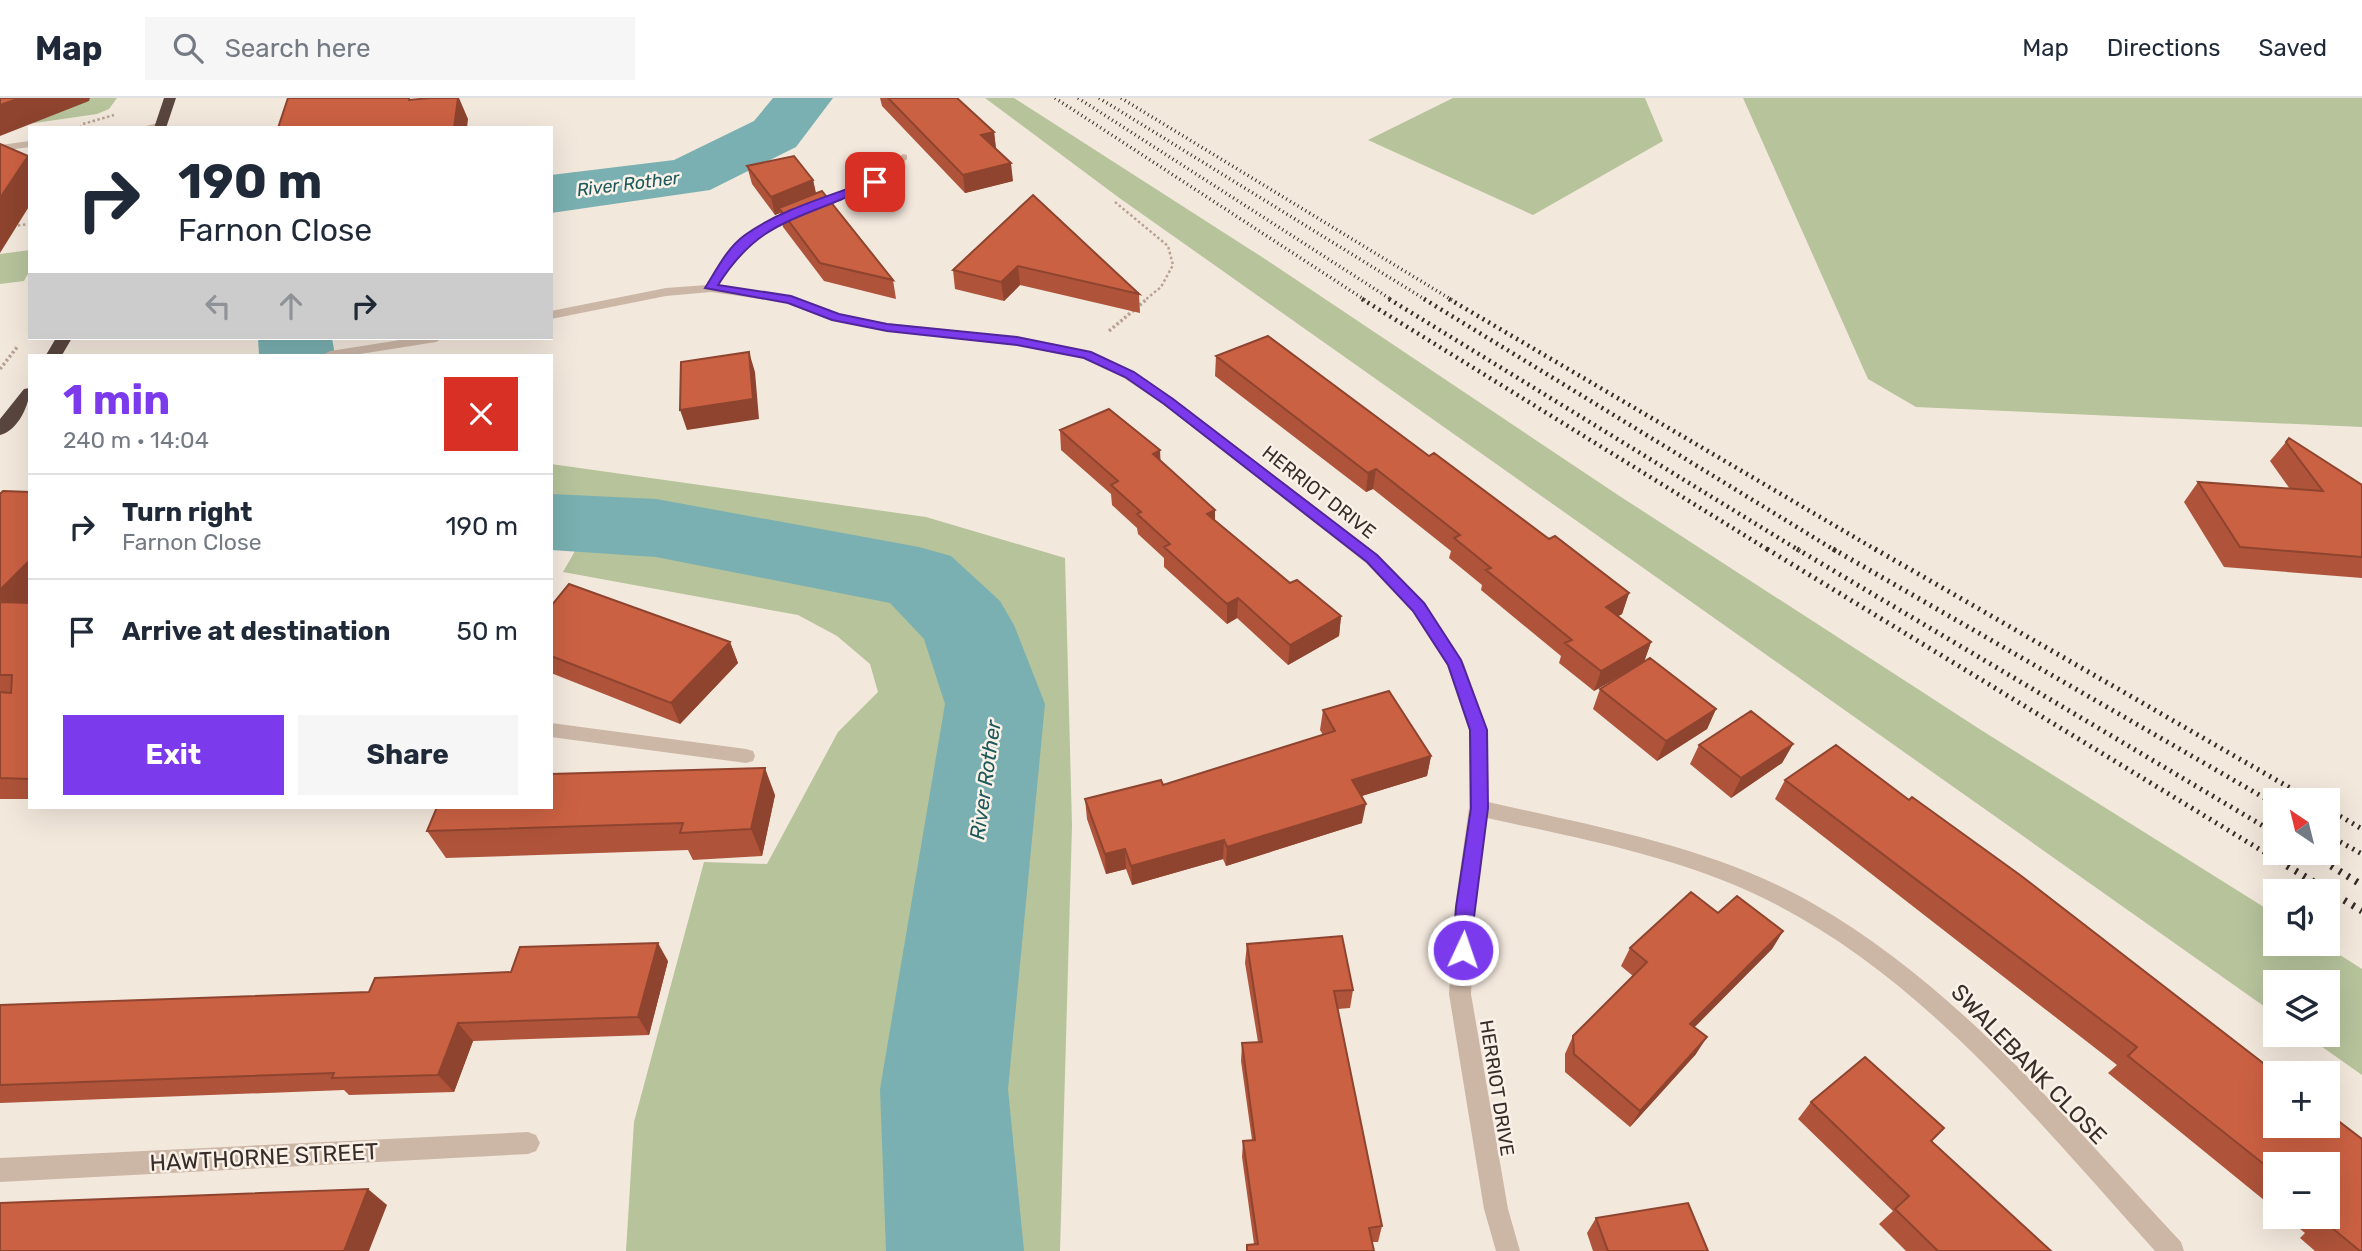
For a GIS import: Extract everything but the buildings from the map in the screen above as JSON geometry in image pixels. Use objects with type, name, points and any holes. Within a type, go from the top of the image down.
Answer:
[{"type":"highway","points":[[161,126],[170,98]]},
{"type":"highway","points":[[0,430],[28,395]]},
{"type":"street","points":[[0,148],[28,144]]},
{"type":"street","points":[[711,288],[730,257],[748,239],[774,223],[875,182],[903,157]]},
{"type":"street","points":[[875,182],[898,190]]},
{"type":"street","name":"HERRIOT DRIVE","points":[[553,314],[666,292],[711,288],[791,300],[836,317],[887,327],[1017,341],[1087,355],[1129,375],[1168,401],[1372,559],[1418,607],[1455,664],[1478,730],[1479,808],[1465,907],[1460,994],[1496,1209],[1508,1251]]},
{"type":"street","points":[[340,354],[425,340]]},
{"type":"street","points":[[553,730],[746,755]]},
{"type":"street","name":"SWALEBANK CLOSE","points":[[1479,808],[1642,845],[1741,879],[1819,918],[1889,964],[1971,1036],[2172,1251]]},
{"type":"street","name":"HAWTHORNE STREET","points":[[0,1170],[528,1143]]},
{"type":"path","points":[[81,126],[118,114]]},
{"type":"path","points":[[1087,355],[1161,287],[1173,265],[1168,246],[1115,202]]},
{"type":"path","points":[[10,227],[28,225]]},
{"type":"path","points":[[0,369],[23,339]]},
{"type":"green space","points":[[86,98],[117,98],[109,109],[97,114],[0,128],[0,122]]},
{"type":"green space","points":[[985,98],[1014,98],[1265,259],[1618,495],[1981,730],[2263,906],[2263,956],[2340,955],[2362,969],[2362,1075],[2322,1047],[2340,1047],[2340,970],[2263,970],[2263,1006],[1118,197]]},
{"type":"green space","points":[[1453,98],[1645,98],[1663,141],[1533,215],[1368,140]]},
{"type":"green space","points":[[1743,98],[2362,98],[2362,427],[1916,407],[1868,379]]},
{"type":"green space","points":[[28,250],[28,274],[24,281],[0,284],[0,254]]},
{"type":"green space","points":[[553,464],[926,517],[1065,558],[1072,826],[1060,1251],[626,1251],[634,1122],[704,862],[767,864],[838,732],[878,692],[870,664],[837,636],[798,615],[563,572],[579,544],[553,541]]},
{"type":"waterway","name":"River Rother","points":[[553,194],[688,177],[775,134],[804,98]]},
{"type":"waterway","name":"River Rother","points":[[295,340],[297,354]]},
{"type":"waterway","name":"River Rother","points":[[553,522],[656,528],[919,578],[967,625],[995,704],[944,1089],[955,1251]]},
{"type":"railway","points":[[1055,98],[1365,300]]},
{"type":"railway","points":[[1078,98],[1392,300]]},
{"type":"railway","points":[[1099,98],[1426,300]]},
{"type":"railway","points":[[1121,98],[1452,300]]},
{"type":"railway","points":[[1362,299],[1770,551]]},
{"type":"railway","points":[[1389,299],[1800,551]]},
{"type":"railway","points":[[1424,299],[1836,551]]},
{"type":"railway","points":[[1449,299],[1878,551]]},
{"type":"railway","points":[[1767,549],[2263,851]]},
{"type":"railway","points":[[1797,549],[2263,826]]},
{"type":"railway","points":[[1833,549],[2263,797]]},
{"type":"railway","points":[[1875,549],[2290,788]]},
{"type":"railway","points":[[2340,816],[2362,829]]},
{"type":"railway","points":[[2340,842],[2362,854]]},
{"type":"railway","points":[[2286,865],[2362,911]]},
{"type":"railway","points":[[2330,865],[2362,885]]},
{"type":"route","points":[[875,182],[774,223],[748,239],[730,257],[711,288],[791,300],[836,317],[887,327],[1017,341],[1087,355],[1129,375],[1168,401],[1372,559],[1418,607],[1455,664],[1478,730],[1479,808],[1465,907],[1463,950]]}]
